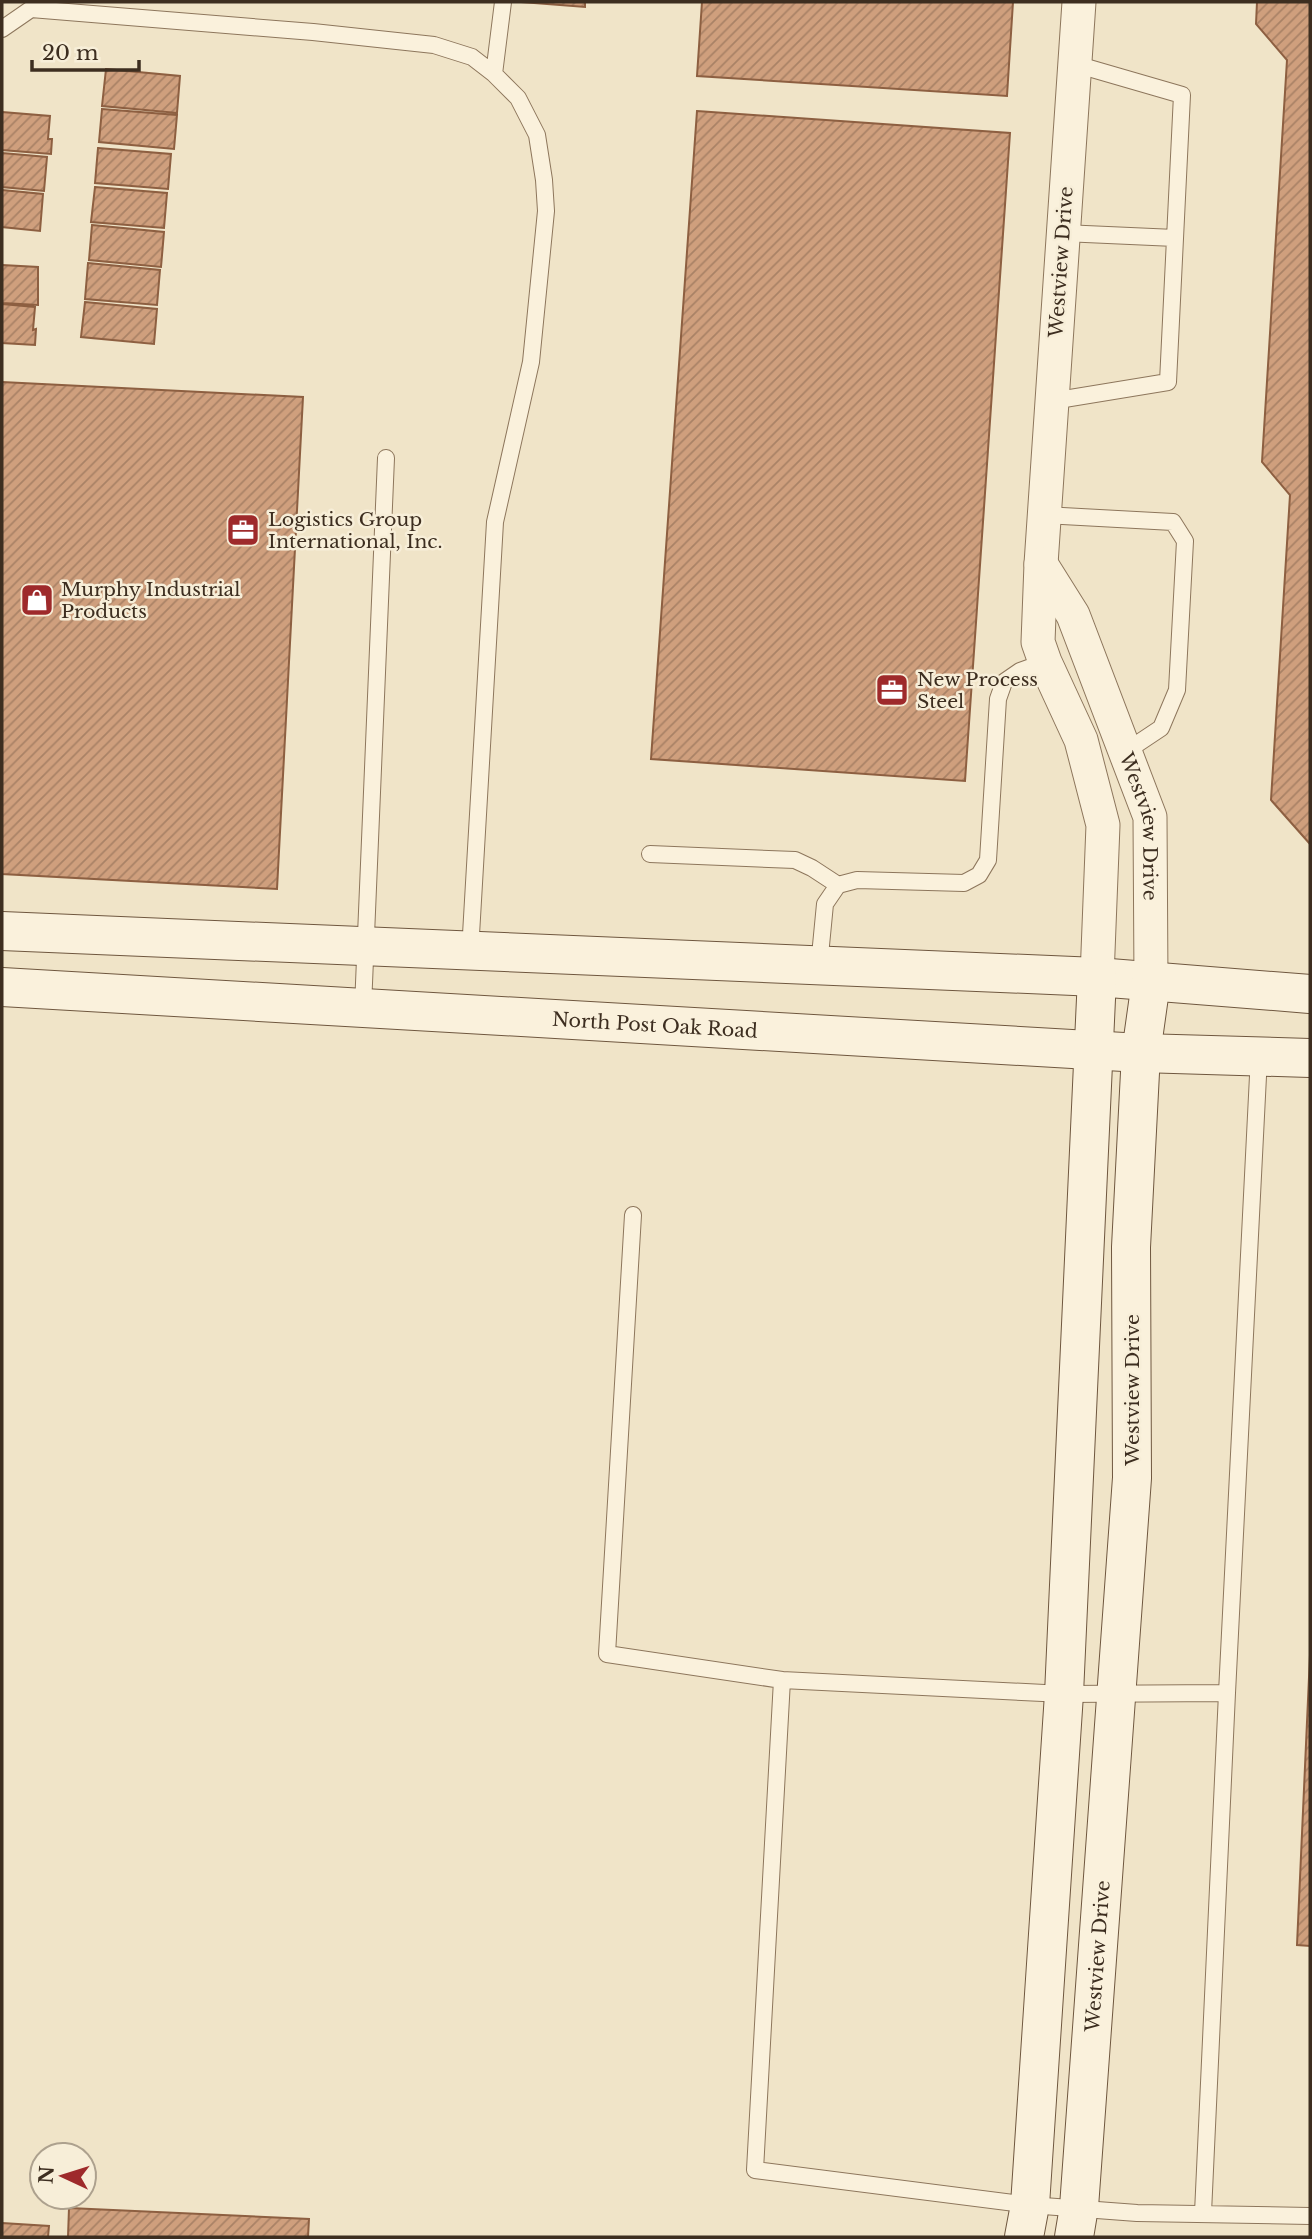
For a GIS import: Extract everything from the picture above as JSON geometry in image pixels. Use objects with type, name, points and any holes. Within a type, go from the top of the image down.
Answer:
[{"type":"main road","points":[[2,931],[1097,977],[1310,994]]},
{"type":"main road","name":"Westview Drive","points":[[1027,2221],[1064,1694],[1097,977]]},
{"type":"main road","name":"Westview Drive","points":[[1076,2222],[1132,1478],[1131,1247],[1141,1053],[1151,982]]},
{"type":"main road","name":"North Post Oak Road","points":[[2,987],[1141,1053],[1310,1058]]},
{"type":"street","name":"Westview Drive","points":[[1079,2],[1044,515],[1038,642],[1082,740],[1103,825],[1097,977]]},
{"type":"street","name":"Westview Drive","points":[[1041,564],[1073,615],[1150,817],[1151,982]]},
{"type":"lane","points":[[494,74],[503,2]]},
{"type":"lane","points":[[2,29],[32,9],[434,45],[472,57],[494,74],[518,98],[537,135],[546,211],[531,362],[495,522],[470,952]]},
{"type":"lane","points":[[1052,401],[1168,382],[1182,95],[1075,64]]},
{"type":"lane","points":[[1063,233],[1175,238]]},
{"type":"lane","points":[[363,1007],[386,458]]},
{"type":"lane","points":[[1044,515],[1173,522],[1185,541],[1177,690],[1161,728],[1125,752]]},
{"type":"lane","points":[[819,966],[825,904],[838,885],[857,880],[964,883],[979,875],[988,860],[998,699],[1004,682],[1020,671],[1045,662]]},
{"type":"lane","points":[[650,854],[795,860],[838,885]]},
{"type":"lane","points":[[1203,2213],[1259,1056]]},
{"type":"lane","points":[[633,1215],[607,1654],[782,1680],[1064,1694],[1227,1693]]},
{"type":"lane","points":[[782,1680],[755,2170],[1027,2221],[1076,2222],[1137,2213],[1310,2216]]},
{"type":"building","points":[[521,2],[585,2],[585,7]]},
{"type":"building","points":[[702,2],[1013,2],[1007,96],[697,76]]},
{"type":"building","points":[[1257,2],[1310,2],[1310,844],[1271,800],[1290,495],[1262,462],[1287,60],[1256,24]]},
{"type":"building","points":[[106,69],[180,76],[177,113],[102,106]]},
{"type":"building","points":[[102,109],[177,115],[174,149],[99,142]]},
{"type":"building","points":[[697,111],[1010,133],[965,781],[651,759]]},
{"type":"building","points":[[2,112],[50,116],[48,139],[52,139],[51,154],[2,150]]},
{"type":"building","points":[[98,148],[171,154],[168,189],[95,183]]},
{"type":"building","points":[[2,153],[47,157],[44,191],[2,187]]},
{"type":"building","points":[[95,187],[167,193],[164,228],[91,222]]},
{"type":"building","points":[[2,190],[43,194],[40,231],[2,227]]},
{"type":"building","points":[[92,225],[164,232],[161,267],[89,260]]},
{"type":"building","points":[[88,263],[160,270],[157,305],[85,299]]},
{"type":"building","points":[[2,265],[38,267],[38,305],[2,303]]},
{"type":"building","points":[[85,302],[157,309],[154,344],[81,337]]},
{"type":"building","points":[[2,304],[35,307],[35,345],[2,343]]},
{"type":"building","points":[[2,382],[303,397],[277,889],[2,874]]},
{"type":"building","points":[[1310,1655],[1310,1946],[1297,1945]]},
{"type":"building","points":[[98,2209],[309,2219],[308,2237],[68,2237],[69,2211]]},
{"type":"building","points":[[2,2223],[49,2226],[48,2237],[2,2237]]},
{"type":"place","name":"Logistics Group International, Inc.","points":[[243,530]]},
{"type":"place","name":"Murphy Industrial Products","points":[[37,600]]},
{"type":"place","name":"New Process Steel","points":[[892,690]]}]
